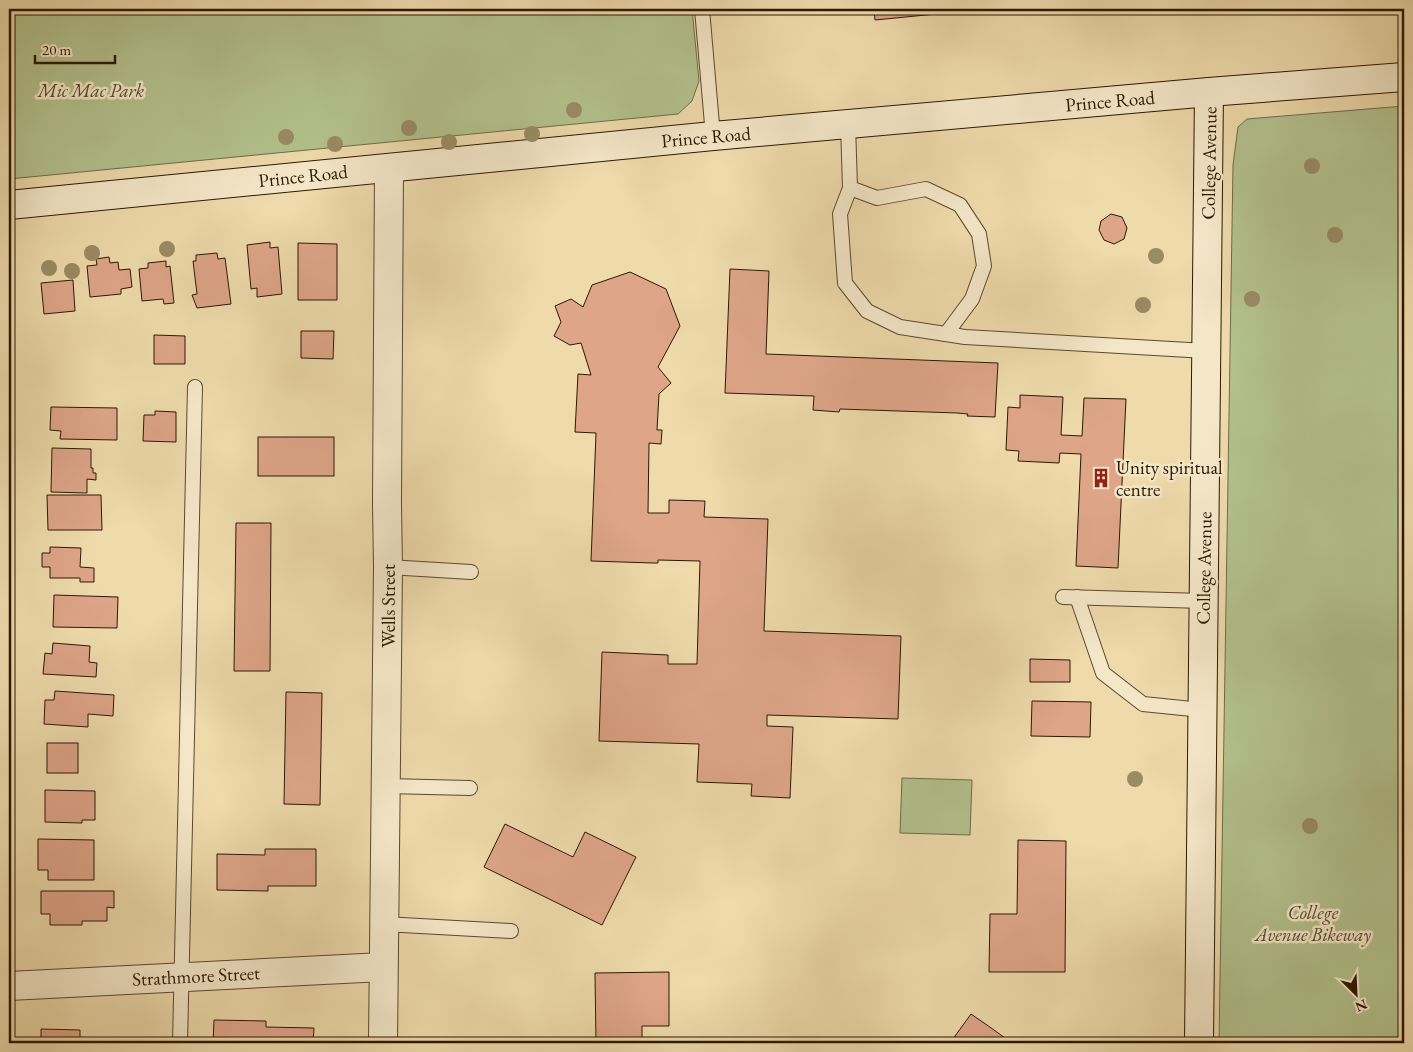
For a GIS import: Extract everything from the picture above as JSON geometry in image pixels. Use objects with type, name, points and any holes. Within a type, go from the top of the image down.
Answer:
[{"type":"street","name":"Prince Road","points":[[9,205],[714,136],[1209,92],[1404,77]]},
{"type":"street","name":"College Avenue","points":[[1198,1043],[1209,92]]},
{"type":"street","name":"Wells Street","points":[[383,1043],[388,567],[389,168]]},
{"type":"street","name":"Strathmore Street","points":[[9,986],[383,967]]},
{"type":"lane","points":[[702,9],[714,136]]},
{"type":"lane","points":[[848,124],[850,188],[840,214],[846,283],[867,311],[900,327],[974,338],[1206,351]]},
{"type":"lane","points":[[850,188],[877,198],[926,189],[960,205],[970,220],[979,234],[984,266],[972,299],[946,334]]},
{"type":"lane","points":[[180,1043],[195,387]]},
{"type":"lane","points":[[388,567],[471,572]]},
{"type":"lane","points":[[1202,710],[1143,704],[1103,673],[1070,597],[1204,601]]},
{"type":"lane","points":[[386,786],[470,788]]},
{"type":"lane","points":[[384,924],[511,931]]},
{"type":"green space","name":"Mic Mac Park","points":[[9,9],[692,9],[699,81],[692,101],[678,114],[9,179]]},
{"type":"green space","name":"College Avenue Bikeway","points":[[1404,106],[1404,1043],[1219,1043],[1233,165],[1238,127],[1247,119]]},
{"type":"green space","points":[[902,778],[972,780],[970,835],[900,833]]},
{"type":"building","points":[[874,9],[987,9],[875,20]]},
{"type":"building","points":[[1111,214],[1122,217],[1127,228],[1124,239],[1114,244],[1104,240],[1099,230],[1101,221]]},
{"type":"building","points":[[270,242],[270,248],[278,247],[282,294],[257,297],[257,288],[251,289],[247,245]]},
{"type":"building","points":[[298,243],[337,244],[337,300],[298,300]]},
{"type":"building","points":[[217,253],[218,259],[225,258],[231,304],[197,308],[192,295],[197,294],[193,261],[196,261],[196,255]]},
{"type":"building","points":[[109,257],[110,263],[118,262],[119,270],[130,269],[132,287],[121,289],[121,294],[90,297],[87,266],[97,265],[96,259]]},
{"type":"building","points":[[166,261],[166,267],[170,266],[174,303],[164,304],[163,299],[142,301],[139,269],[148,268],[148,263]]},
{"type":"building","points":[[730,269],[769,271],[766,354],[998,363],[995,417],[967,416],[968,414],[957,413],[840,409],[839,412],[813,410],[814,396],[725,393]]},
{"type":"building","points":[[630,272],[666,289],[680,326],[658,367],[671,383],[659,394],[657,430],[662,430],[661,444],[649,443],[648,513],[669,513],[669,500],[705,501],[704,517],[768,519],[764,631],[901,636],[898,719],[767,715],[767,726],[793,727],[790,798],[751,796],[752,784],[697,782],[699,744],[599,741],[602,652],[668,655],[668,664],[697,664],[700,561],[658,560],[658,563],[653,563],[591,561],[596,433],[575,432],[578,374],[591,375],[581,343],[570,345],[554,336],[561,322],[555,306],[571,299],[583,307],[592,285]]},
{"type":"building","points":[[73,280],[75,311],[44,314],[41,283]]},
{"type":"building","points":[[301,331],[334,331],[333,359],[301,358]]},
{"type":"building","points":[[154,335],[185,336],[185,364],[154,364]]},
{"type":"building","name":"Unity spiritual centre","points":[[1020,395],[1063,397],[1061,435],[1082,436],[1084,398],[1126,399],[1118,568],[1076,566],[1081,454],[1060,453],[1059,463],[1018,461],[1019,451],[1006,450],[1008,407],[1020,408]]},
{"type":"building","points":[[51,407],[117,408],[117,440],[60,439],[61,431],[50,430]]},
{"type":"building","points":[[155,411],[176,412],[176,442],[143,441],[144,415],[155,415]]},
{"type":"building","points":[[258,437],[334,437],[334,476],[258,476]]},
{"type":"building","points":[[52,448],[91,449],[91,468],[93,468],[93,473],[96,473],[96,480],[87,479],[87,493],[51,492]]},
{"type":"building","points":[[47,495],[101,495],[102,530],[48,530]]},
{"type":"building","points":[[236,523],[271,523],[270,671],[234,671]]},
{"type":"building","points":[[50,547],[81,548],[80,567],[94,568],[94,582],[80,582],[80,578],[50,578],[50,567],[42,567],[42,553],[50,553]]},
{"type":"building","points":[[54,595],[118,597],[117,628],[53,627]]},
{"type":"building","points":[[53,643],[90,646],[89,662],[97,663],[96,677],[43,674],[45,653],[52,654]]},
{"type":"building","points":[[1030,659],[1070,660],[1070,682],[1030,682]]},
{"type":"building","points":[[55,691],[114,695],[113,716],[88,714],[88,727],[44,724],[45,700],[54,700]]},
{"type":"building","points":[[286,692],[322,693],[320,805],[284,804]]},
{"type":"building","points":[[1032,701],[1091,702],[1090,737],[1031,736]]},
{"type":"building","points":[[47,743],[78,743],[78,773],[47,773]]},
{"type":"building","points":[[45,790],[95,791],[95,820],[82,820],[82,823],[45,822]]},
{"type":"building","points":[[505,824],[573,857],[585,832],[636,857],[602,925],[484,867]]},
{"type":"building","points":[[38,839],[94,840],[94,880],[48,880],[48,870],[38,870]]},
{"type":"building","points":[[1018,840],[1066,841],[1065,972],[989,972],[990,914],[1017,914]]},
{"type":"building","points":[[265,849],[316,849],[316,886],[268,886],[268,891],[217,890],[217,854],[265,855]]},
{"type":"building","points":[[41,891],[114,891],[114,908],[107,907],[107,921],[82,921],[82,925],[50,925],[50,914],[41,914]]},
{"type":"building","points":[[669,972],[669,1026],[642,1026],[642,1043],[596,1043],[595,973]]},
{"type":"building","points":[[971,1014],[987,1025],[1012,1043],[950,1043]]},
{"type":"building","points":[[214,1020],[266,1021],[266,1027],[314,1028],[313,1043],[213,1043]]},
{"type":"building","points":[[41,1029],[80,1030],[80,1043],[41,1043]]},
{"type":"place","name":"Unity spiritual centre","points":[[1101,478]]}]
